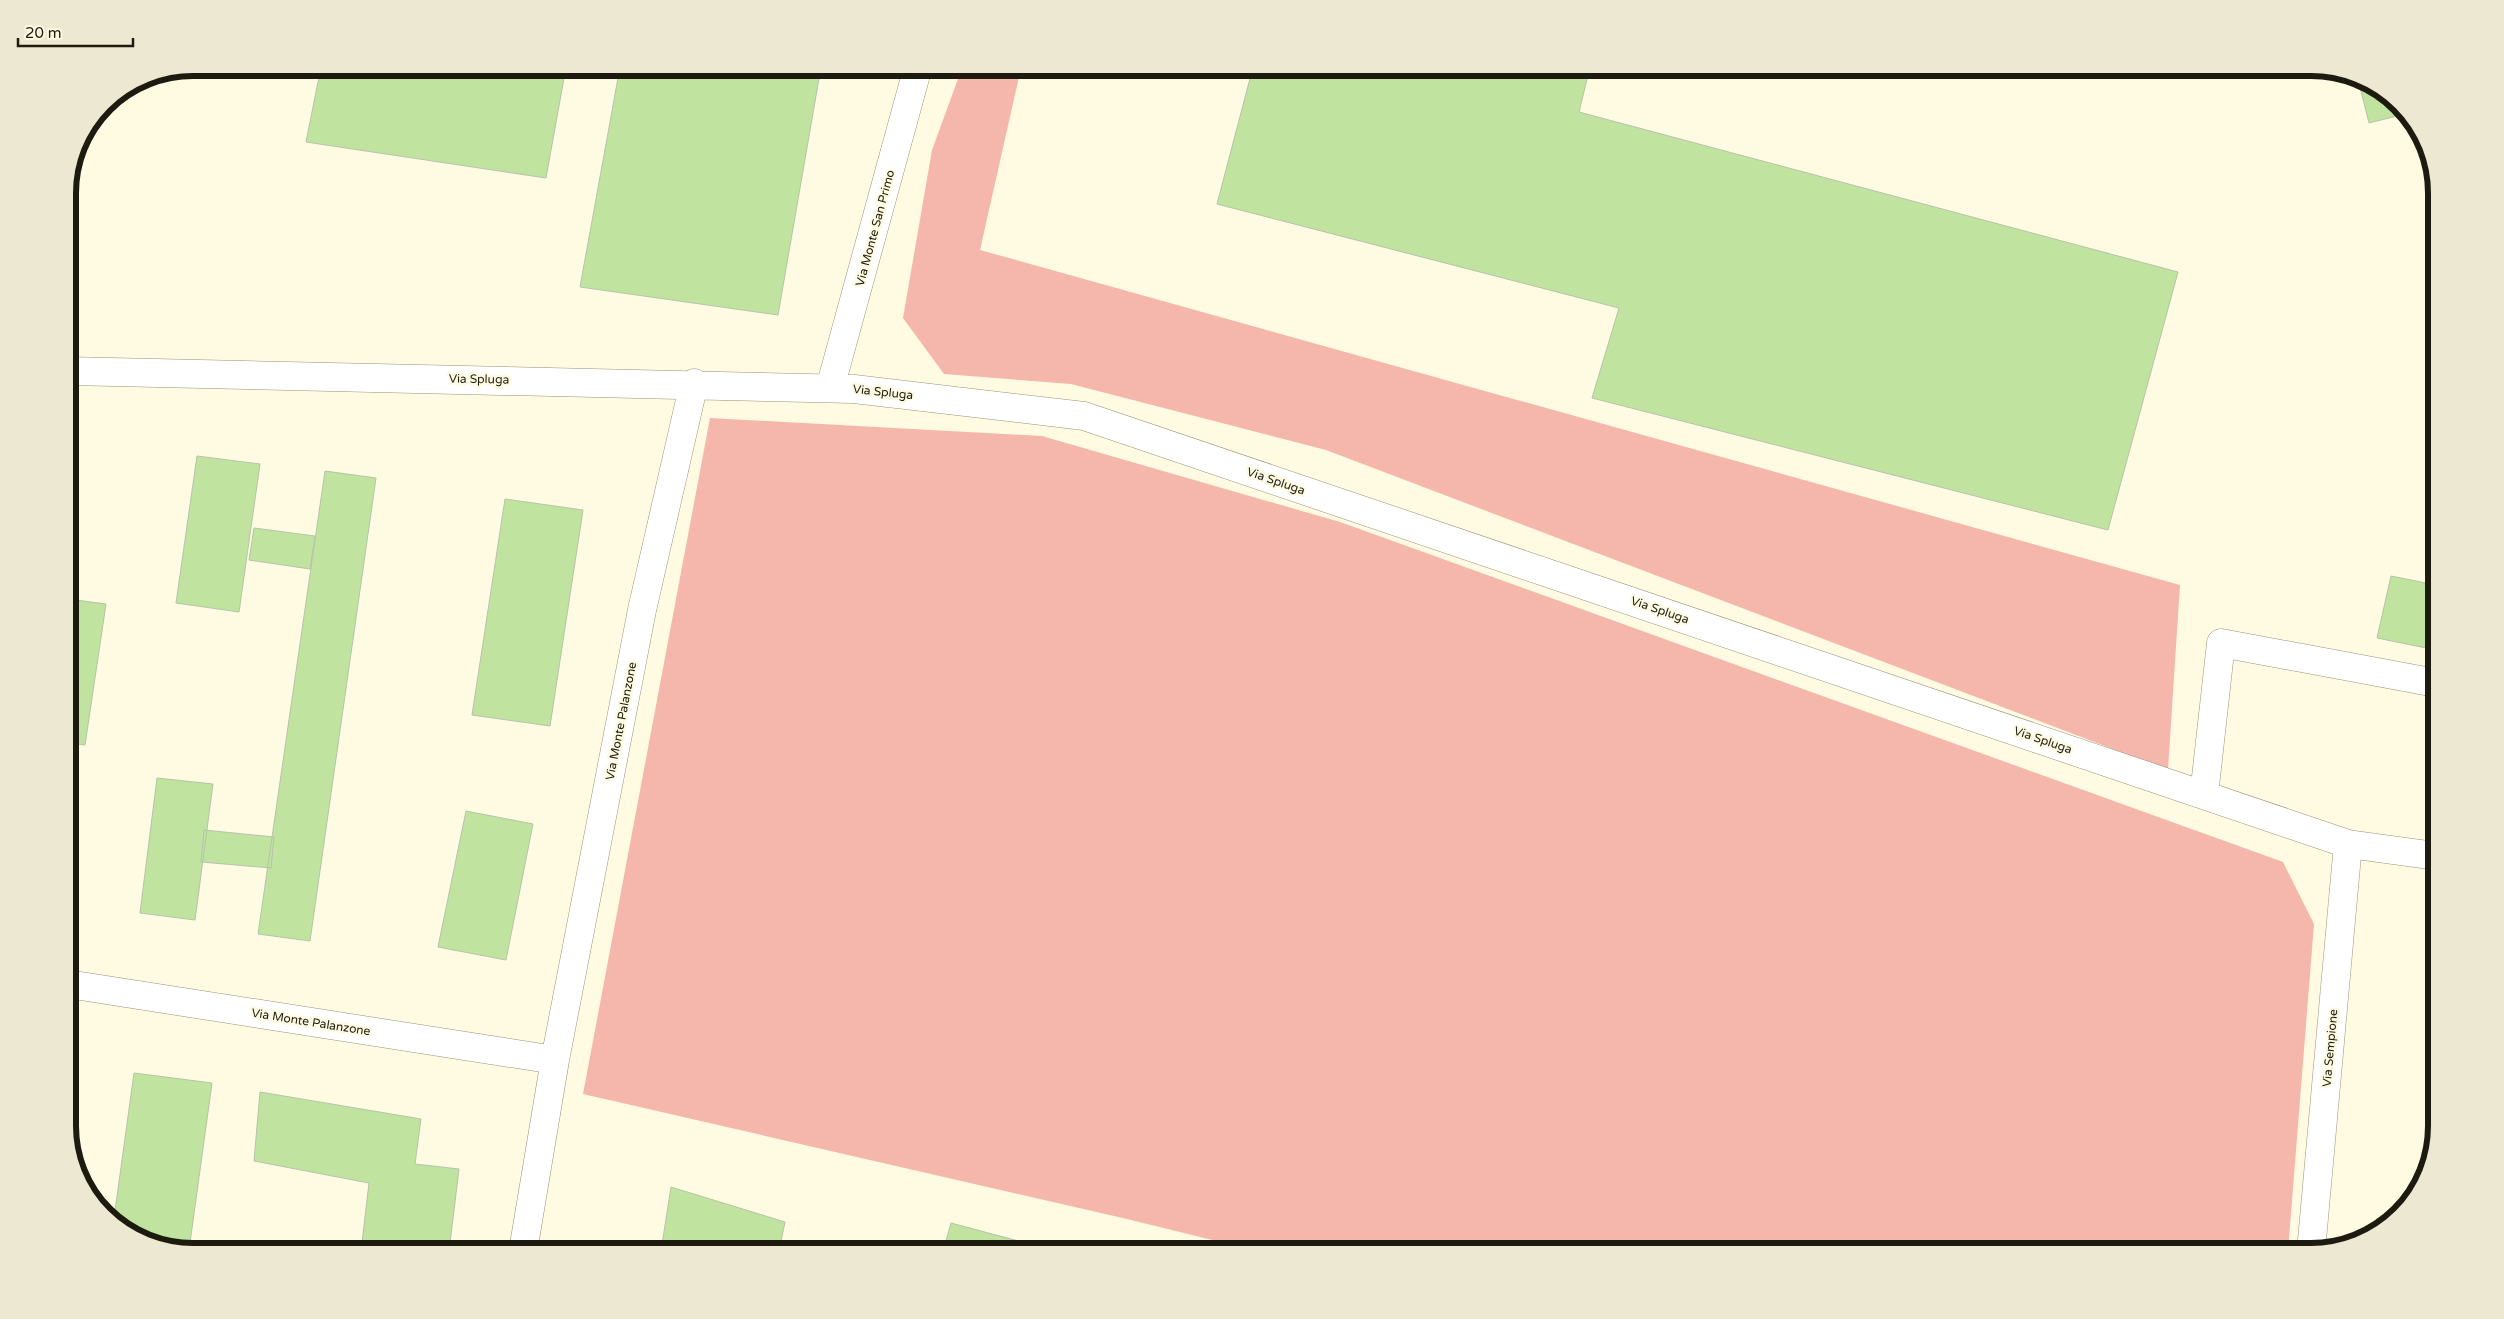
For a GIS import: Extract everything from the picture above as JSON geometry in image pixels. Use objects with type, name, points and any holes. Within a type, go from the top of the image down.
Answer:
[{"type":"street","name":"Via Monte San Primo","points":[[830,388],[916,76]]},
{"type":"street","name":"Via Spluga","points":[[76,371],[694,383],[854,389],[1084,416],[2348,844],[2428,855]]},
{"type":"street","name":"Via Monte Palanzone","points":[[524,1243],[555,1060],[642,610],[694,383]]},
{"type":"street","points":[[2204,795],[2221,643],[2428,682]]},
{"type":"street","name":"Via Sempione","points":[[2312,1243],[2348,844]]},
{"type":"street","name":"Via Monte Palanzone","points":[[76,985],[555,1060]]},
{"type":"shaded area","points":[[959,76],[1019,76],[980,250],[2180,585],[2168,770],[1326,450],[1071,384],[944,374],[903,318],[932,150]]},
{"type":"shaded area","points":[[710,418],[1042,436],[1340,522],[2283,862],[2314,924],[2289,1243],[1224,1243],[583,1094]]},
{"type":"building","points":[[319,76],[564,76],[546,178],[306,142]]},
{"type":"building","points":[[618,76],[819,76],[778,315],[580,287]]},
{"type":"building","points":[[1251,76],[1588,76],[1579,112],[2178,272],[2108,530],[1592,398],[1619,308],[1217,204]]},
{"type":"building","points":[[2360,87],[2376,96],[2399,116],[2369,123]]},
{"type":"building","points":[[197,456],[260,464],[239,612],[176,603]]},
{"type":"building","points":[[325,471],[376,478],[310,941],[258,934]]},
{"type":"building","points":[[505,499],[583,510],[550,726],[472,715]]},
{"type":"building","points":[[254,528],[315,536],[310,569],[249,560]]},
{"type":"building","points":[[2391,576],[2428,583],[2428,648],[2377,638]]},
{"type":"building","points":[[76,600],[106,604],[85,745],[76,744]]},
{"type":"building","points":[[157,778],[213,784],[195,920],[140,913]]},
{"type":"building","points":[[466,811],[533,824],[506,960],[438,947]]},
{"type":"building","points":[[204,830],[274,837],[271,868],[201,862]]},
{"type":"building","points":[[134,1073],[212,1083],[190,1243],[155,1237],[141,1231],[115,1213]]},
{"type":"building","points":[[260,1092],[421,1119],[415,1164],[459,1169],[450,1243],[362,1243],[369,1183],[254,1161]]},
{"type":"building","points":[[671,1187],[785,1222],[781,1243],[662,1243]]},
{"type":"building","points":[[951,1223],[1026,1243],[945,1243]]}]
